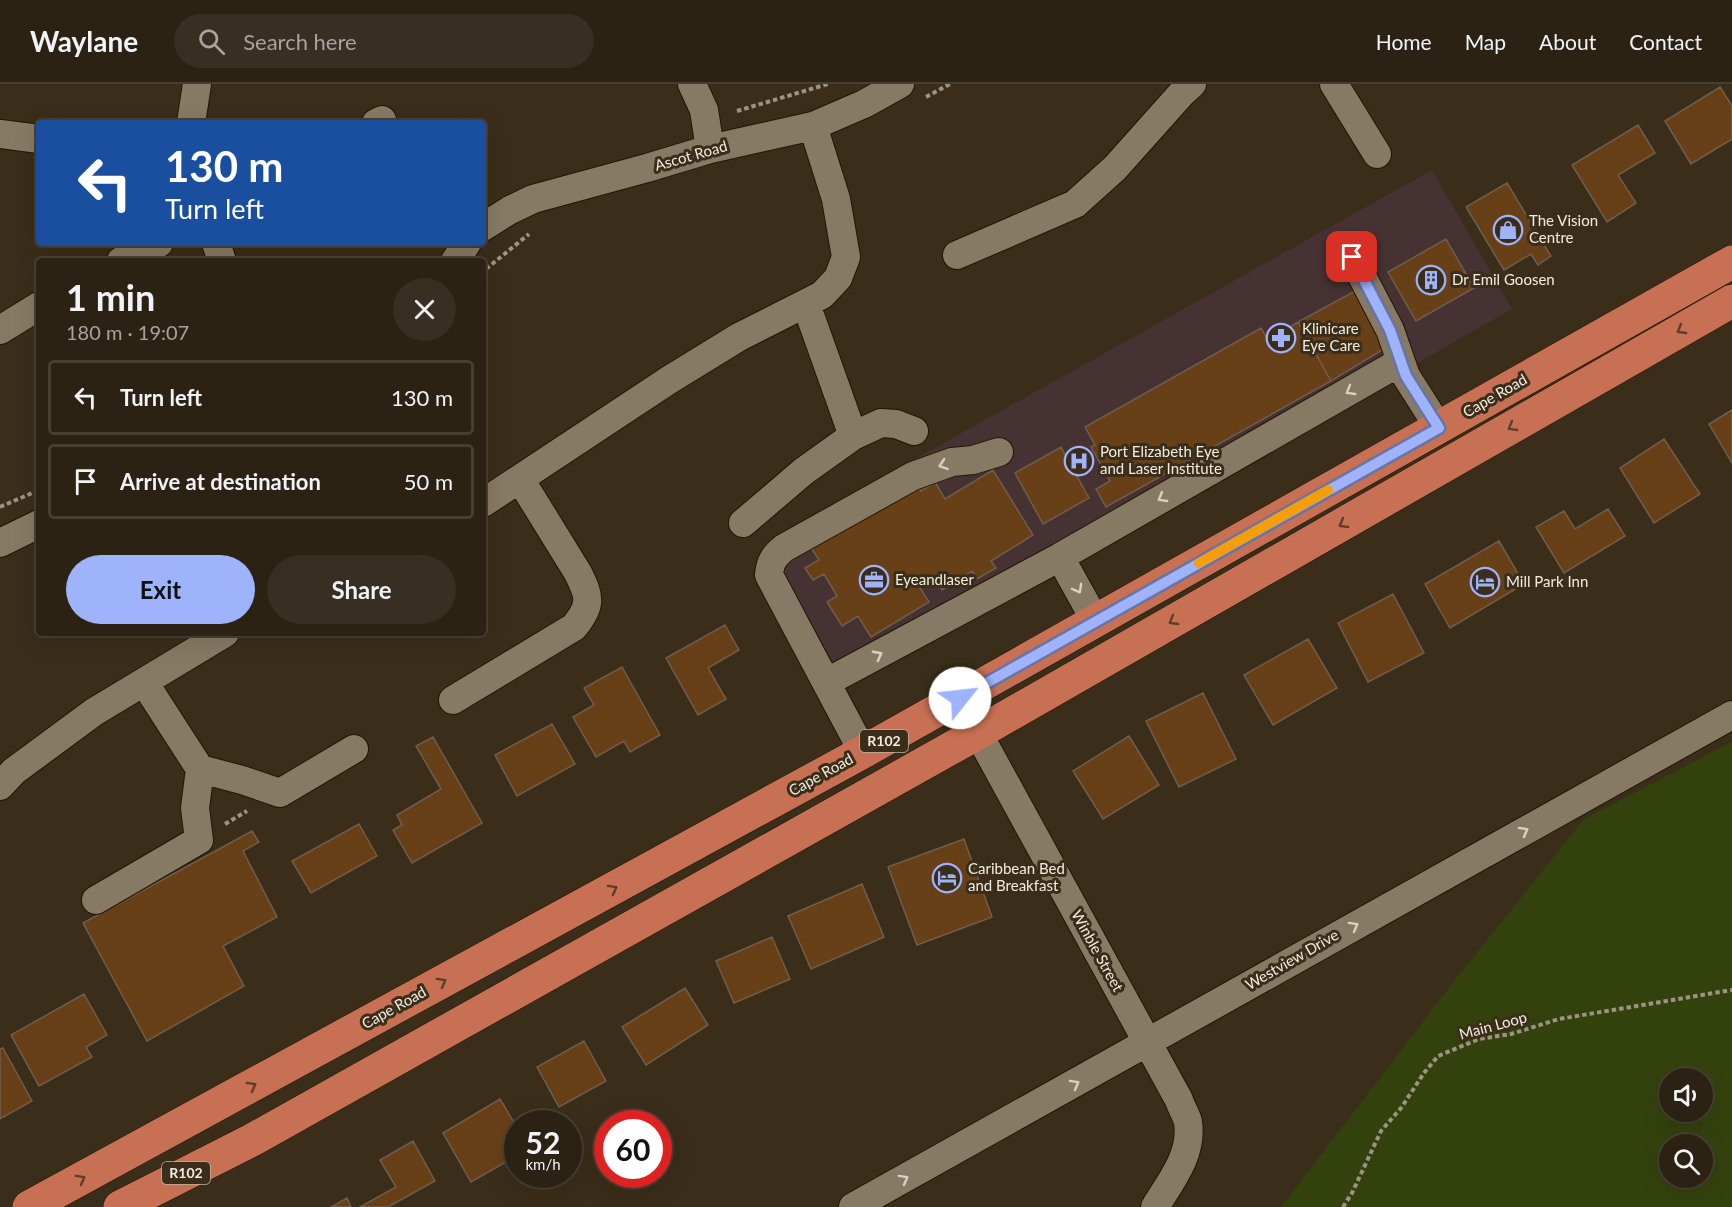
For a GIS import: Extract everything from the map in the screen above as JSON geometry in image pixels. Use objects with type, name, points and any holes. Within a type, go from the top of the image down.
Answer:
[{"type":"main road","name":"Cape Road","points":[[29,1207],[863,752],[1732,262]]},
{"type":"main road","name":"R102","points":[[120,1207],[252,1140],[978,733],[1732,301]]},
{"type":"street","points":[[191,120],[197,84]]},
{"type":"street","points":[[692,84],[704,110],[710,149]]},
{"type":"street","name":"Ascot Road","points":[[486,226],[510,210],[533,199],[710,149],[813,126],[864,104],[900,84]]},
{"type":"street","points":[[957,255],[1075,204],[1114,168],[1192,84]]},
{"type":"street","points":[[1334,84],[1377,154]]},
{"type":"street","points":[[486,501],[729,343],[822,295],[838,278],[846,257],[836,199],[813,126]]},
{"type":"street","points":[[0,134],[36,139]]},
{"type":"street","points":[[1352,257],[1390,330],[1406,376],[1439,428]]},
{"type":"street","points":[[806,304],[853,436]]},
{"type":"street","points":[[0,330],[36,308]]},
{"type":"street","points":[[826,682],[1060,556],[1400,362]]},
{"type":"street","points":[[743,523],[804,471],[853,436],[881,423],[896,424],[914,431]]},
{"type":"street","points":[[863,752],[769,575],[770,564],[775,555],[784,548],[913,476],[952,462],[973,460],[999,452]]},
{"type":"street","points":[[453,700],[574,627],[586,613],[588,597],[585,587],[520,479]]},
{"type":"street","points":[[0,543],[36,525]]},
{"type":"street","points":[[1060,556],[1096,622]]},
{"type":"street","points":[[0,786],[14,771],[94,712],[220,636]]},
{"type":"street","points":[[96,900],[199,840],[195,808],[200,769],[144,682]]},
{"type":"street","name":"Westview Drive","points":[[853,1207],[1732,715]]},
{"type":"street","name":"Winble Street","points":[[978,733],[1179,1100],[1188,1121],[1183,1161],[1155,1207]]},
{"type":"street","points":[[200,769],[280,793],[354,749]]},
{"type":"path","points":[[0,507],[36,491]]},
{"type":"path","points":[[199,840],[280,793]]},
{"type":"path","name":"Main Loop","points":[[1343,1207],[1381,1131],[1401,1108],[1438,1056],[1479,1039],[1511,1034],[1559,1019],[1732,990]]},
{"type":"shaded area","name":"Port Elizabeth Eye and Laser Institute","points":[[1432,170],[1512,309],[848,688],[765,543]]},
{"type":"green space","points":[[1732,742],[1732,1207],[1281,1207],[1455,980],[1584,819]]},
{"type":"building","points":[[1720,87],[1732,106],[1732,139],[1691,164],[1665,121]]},
{"type":"building","points":[[1638,125],[1655,153],[1618,175],[1636,203],[1607,222],[1572,165]]},
{"type":"building","name":"The Vision Centre","points":[[1507,183],[1551,256],[1538,265],[1531,254],[1504,270],[1466,207]]},
{"type":"building","name":"Dr Emil Goosen","points":[[1446,239],[1474,288],[1416,321],[1388,272]]},
{"type":"building","points":[[1355,291],[1387,347],[1331,381],[1298,322]]},
{"type":"building","points":[[1298,322],[1331,381],[1106,507],[1096,489],[1110,481],[1091,447],[1095,445],[1085,427],[1261,328],[1268,340]]},
{"type":"building","points":[[1732,410],[1732,463],[1709,424]]},
{"type":"building","points":[[1664,439],[1700,494],[1654,523],[1620,468]]},
{"type":"building","points":[[1061,447],[1089,498],[1043,524],[1015,473]]},
{"type":"building","points":[[993,470],[1033,535],[991,561],[996,568],[977,579],[972,571],[942,590],[934,577],[919,586],[929,602],[871,637],[858,616],[842,626],[827,602],[837,596],[824,574],[813,580],[805,568],[819,560],[808,543],[914,479],[921,491],[935,482],[945,499]]},
{"type":"building","points":[[1608,509],[1625,536],[1564,573],[1536,527],[1564,511],[1575,529]]},
{"type":"building","points":[[1499,541],[1524,584],[1450,628],[1425,584]]},
{"type":"building","points":[[1393,594],[1424,653],[1368,682],[1338,623]]},
{"type":"building","points":[[725,625],[739,650],[708,668],[726,699],[698,715],[666,658]]},
{"type":"building","points":[[1308,639],[1337,688],[1273,725],[1244,675]]},
{"type":"building","points":[[622,667],[660,735],[630,752],[624,741],[596,757],[573,717],[594,705],[584,688]]},
{"type":"building","points":[[1203,693],[1236,759],[1179,787],[1146,721]]},
{"type":"building","points":[[552,724],[575,764],[517,796],[495,755]]},
{"type":"building","points":[[1129,736],[1159,785],[1103,819],[1073,771]]},
{"type":"building","points":[[433,737],[482,823],[412,863],[393,830],[402,825],[397,815],[441,789],[416,746]]},
{"type":"building","points":[[359,824],[377,856],[311,893],[292,861]]},
{"type":"building","points":[[252,831],[259,842],[243,851],[277,917],[223,946],[244,986],[147,1041],[83,923]]},
{"type":"building","points":[[964,839],[992,917],[917,945],[888,867]]},
{"type":"building","points":[[862,884],[884,937],[811,969],[788,916]]},
{"type":"building","points":[[772,937],[790,979],[734,1003],[716,961]]},
{"type":"building","points":[[685,988],[708,1025],[646,1065],[622,1027]]},
{"type":"building","points":[[84,994],[107,1035],[86,1047],[92,1057],[39,1086],[11,1035]]},
{"type":"building","points":[[584,1041],[606,1081],[559,1107],[537,1067]]},
{"type":"building","points":[[3,1048],[32,1101],[0,1119],[0,1049]]},
{"type":"building","points":[[500,1099],[507,1110],[504,1110],[504,1163],[471,1182],[443,1133]]},
{"type":"building","points":[[413,1141],[435,1181],[388,1207],[360,1207],[396,1187],[380,1160]]},
{"type":"building","points":[[347,1198],[351,1207],[331,1207]]},
{"type":"slow traffic","points":[[1199,563],[1328,490]]},
{"type":"place","name":"The Vision Centre","points":[[1508,230]]},
{"type":"place","name":"Dr Emil Goosen","points":[[1431,280]]},
{"type":"place","name":"Klinicare Eye Care","points":[[1281,338]]},
{"type":"place","name":"Port Elizabeth Eye and Laser Institute","points":[[1079,461]]},
{"type":"place","name":"Eyeandlaser","points":[[874,580]]},
{"type":"place","name":"Mill Park Inn","points":[[1485,582]]},
{"type":"place","name":"Caribbean Bed and Breakfast","points":[[947,878]]},
{"type":"route","points":[[960,698],[1439,428],[1406,376],[1390,330],[1352,257]]}]
